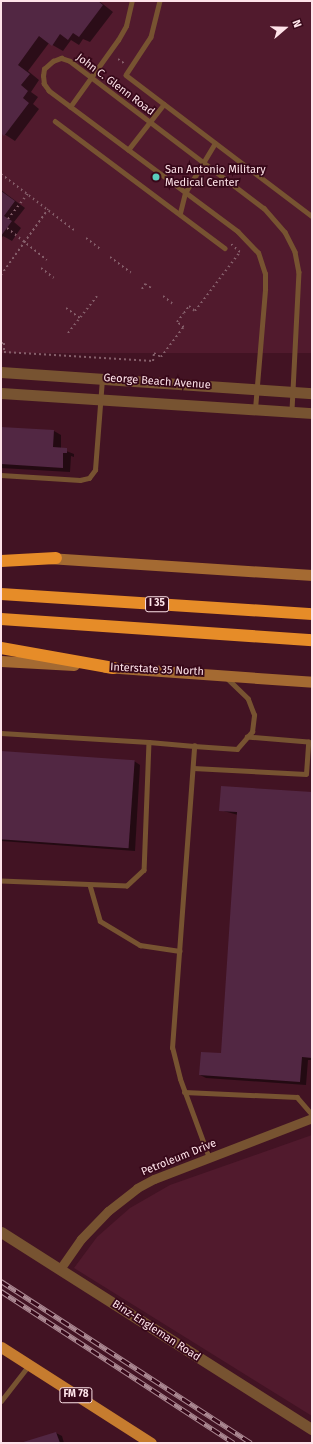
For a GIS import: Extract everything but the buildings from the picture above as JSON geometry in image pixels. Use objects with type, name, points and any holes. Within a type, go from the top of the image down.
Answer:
[{"type":"highway","points":[[1,561],[56,558]]},
{"type":"highway","name":"I 35","points":[[1,594],[312,614]]},
{"type":"highway","points":[[1,620],[312,640]]},
{"type":"highway","points":[[1,648],[113,668]]},
{"type":"main road","points":[[1,556],[56,558],[312,575]]},
{"type":"main road","name":"Interstate 35 North","points":[[1,661],[221,674],[312,682]]},
{"type":"main road","name":"FM 78","points":[[1,1347],[151,1443]]},
{"type":"street","name":"George Beach Avenue","points":[[1,372],[312,393]]},
{"type":"street","name":"George Beach Avenue","points":[[1,393],[312,413]]},
{"type":"street","name":"Petroleum Drive","points":[[60,1269],[81,1239],[122,1198],[154,1179],[312,1118]]},
{"type":"street","name":"Binz-Engleman Road","points":[[1,1232],[312,1429]]},
{"type":"lane","points":[[70,107],[118,40],[126,26],[132,1]]},
{"type":"lane","points":[[160,1],[151,37],[126,75],[312,216]]},
{"type":"lane","name":"John C. Glenn Road","points":[[255,409],[265,289],[262,262],[258,252],[238,232],[70,107],[44,84],[44,69],[61,58],[70,61],[276,220],[295,252],[300,286],[292,411]]},
{"type":"lane","points":[[128,150],[164,104]]},
{"type":"lane","points":[[56,121],[225,248]]},
{"type":"lane","points":[[180,213],[185,193],[205,164],[215,143]]},
{"type":"lane","points":[[1,475],[80,480],[89,478],[95,470],[102,378]]},
{"type":"lane","points":[[1,733],[237,749],[252,732],[254,715],[248,699],[221,674]]},
{"type":"lane","points":[[194,768],[306,774],[308,742],[247,737]]},
{"type":"lane","points":[[1,881],[126,886],[144,870],[149,742]]},
{"type":"lane","points":[[194,746],[194,768],[172,1048],[184,1092],[209,1158]]},
{"type":"lane","points":[[90,885],[100,921],[140,945],[180,951]]},
{"type":"lane","points":[[184,1092],[298,1097],[312,1114]]},
{"type":"lane","points":[[1,1401],[29,1365]]},
{"type":"path","points":[[1,174],[28,193],[74,230]]},
{"type":"path","points":[[8,219],[28,193]]},
{"type":"path","points":[[1,275],[48,209]]},
{"type":"path","points":[[7,228],[47,260]]},
{"type":"path","points":[[86,238],[100,249]]},
{"type":"path","points":[[1,343],[4,343],[4,352],[153,361],[154,353],[161,358],[184,327],[177,322],[184,312],[189,306],[195,311],[240,252],[229,243]]},
{"type":"path","points":[[110,257],[131,273]]},
{"type":"path","points":[[41,268],[54,278]]},
{"type":"path","points":[[142,289],[145,284],[153,289]]},
{"type":"path","points":[[68,333],[97,296]]},
{"type":"path","points":[[163,296],[174,306]]},
{"type":"path","points":[[66,308],[80,318]]},
{"type":"shaded area","name":"San Antonio Military Medical Center","points":[[1,1],[312,1],[312,353],[1,353]]},
{"type":"shaded area","points":[[312,1135],[312,1416],[74,1268],[97,1237],[130,1208],[170,1185]]},
{"type":"railway","points":[[1,1281],[251,1443]]},
{"type":"railway","points":[[1,1291],[234,1443]]},
{"type":"place","name":"San Antonio Military Medical Center","points":[[156,177]]}]
